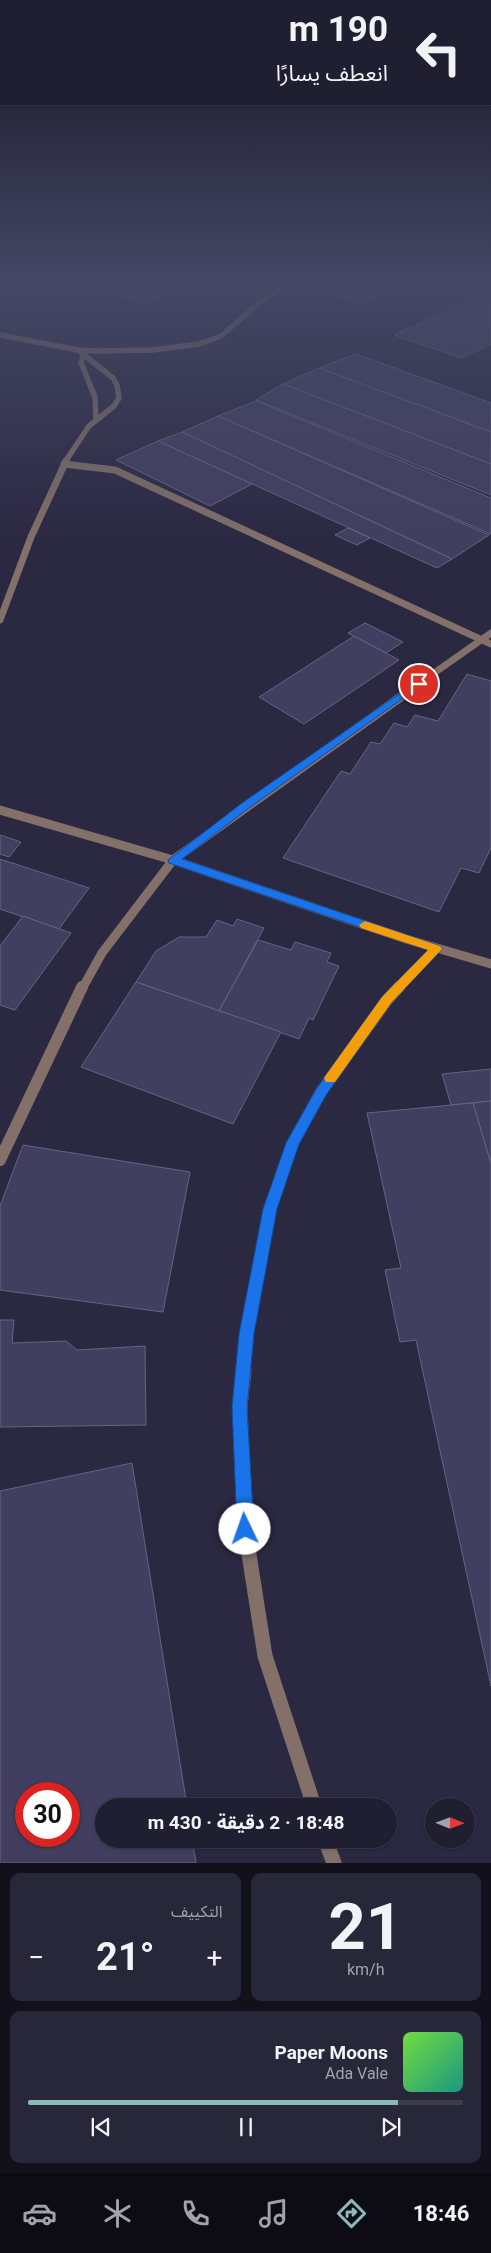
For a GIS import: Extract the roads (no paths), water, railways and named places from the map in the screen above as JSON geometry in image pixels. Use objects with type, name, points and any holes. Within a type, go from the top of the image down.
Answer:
[{"type":"street","points":[[84,370],[96,397],[96,419]]},
{"type":"street","points":[[0,620],[38,519],[64,464],[74,447],[96,419],[114,407],[119,394],[118,387],[106,370]]},
{"type":"street","points":[[64,464],[115,470],[486,642]]},
{"type":"street","points":[[0,1160],[74,1000],[102,953],[173,860],[246,806],[486,642],[491,633]]},
{"type":"street","points":[[0,810],[173,860],[436,949],[491,964]]},
{"type":"street","points":[[311,1798],[265,1656],[245,1529],[240,1407],[247,1334],[270,1209],[293,1143],[321,1092],[386,1000],[436,949]]},
{"type":"street","points":[[329,1848],[334,1863]]}]
